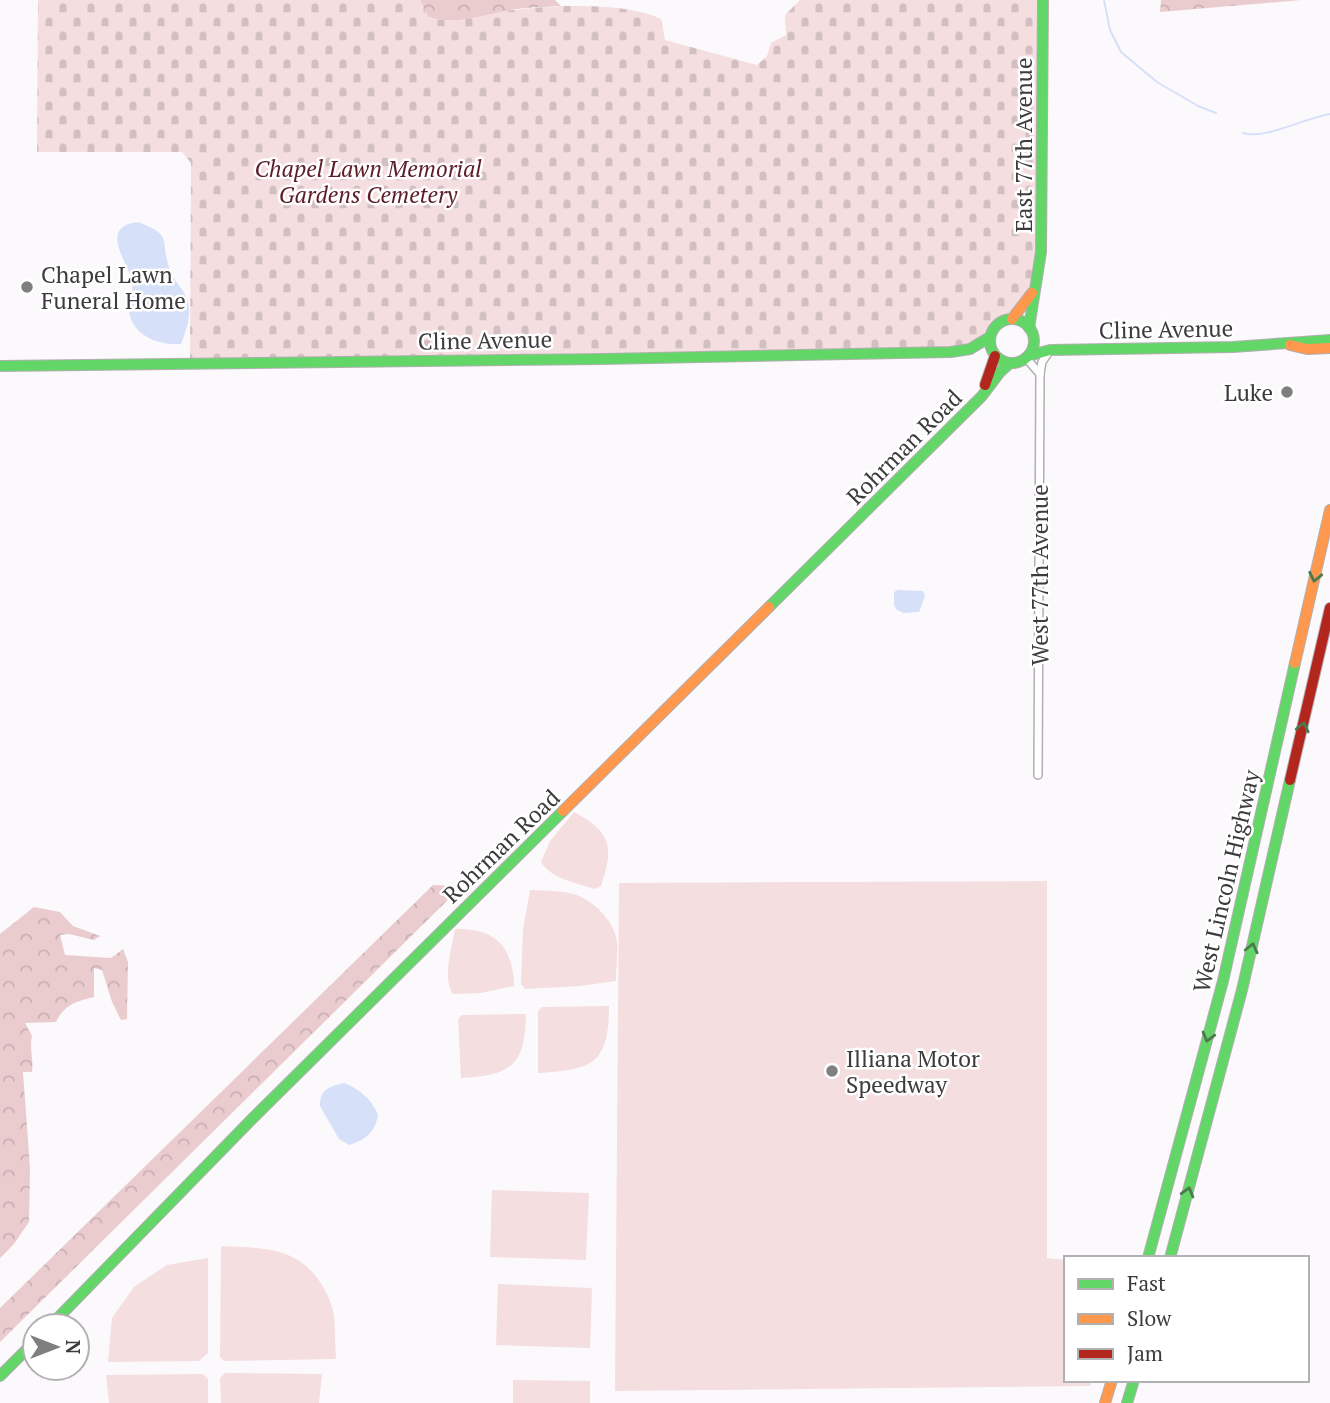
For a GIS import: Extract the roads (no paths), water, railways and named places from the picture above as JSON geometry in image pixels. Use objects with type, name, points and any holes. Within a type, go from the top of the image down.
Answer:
[{"type":"street","name":"East 77th Avenue","points":[[1030,330],[1041,252],[1043,0]]},
{"type":"street","name":"East 77th Avenue","points":[[1012,319],[1034,290]]},
{"type":"street","points":[[1030,330],[1032,347],[1027,357],[1010,363],[995,356],[990,337],[998,324],[1012,319],[1021,322],[1030,330],[1050,350]]},
{"type":"street","name":"Cline Avenue","points":[[0,366],[951,352],[970,349],[990,337]]},
{"type":"street","name":"Cline Avenue","points":[[1027,357],[1050,350],[1200,348],[1330,340]]},
{"type":"street","name":"Cline Avenue","points":[[1282,344],[1307,349],[1330,348]]},
{"type":"street","name":"Cline Avenue","points":[[970,349],[995,356]]},
{"type":"street","name":"West 77th Avenue","points":[[1038,775],[1040,374],[1042,362],[1050,350]]},
{"type":"street","name":"Rohrman Road","points":[[982,396],[995,356]]},
{"type":"street","points":[[1027,357],[1040,374]]},
{"type":"street","name":"Rohrman Road","points":[[64,1312],[253,1118],[982,396],[1010,363]]},
{"type":"street","name":"West Lincoln Highway","points":[[1149,1256],[1223,981],[1330,510]]},
{"type":"street","name":"West Lincoln Highway","points":[[1171,1256],[1242,989],[1330,608]]},
{"type":"street","points":[[0,1376],[21,1355]]},
{"type":"street","points":[[1105,1403],[1111,1382]]},
{"type":"street","points":[[1127,1403],[1132,1382]]},
{"type":"water","points":[[138,222],[161,235],[170,270],[186,297],[189,317],[181,344],[164,343],[147,337],[134,326],[131,318],[129,309],[132,282],[117,238],[119,231],[126,225]]},
{"type":"water","points":[[923,591],[925,596],[919,612],[904,613],[897,610],[894,605],[894,592]]},
{"type":"water","points":[[344,1083],[365,1096],[378,1115],[368,1135],[349,1145],[339,1139],[320,1106],[324,1092]]},
{"type":"waterway","points":[[1104,0],[1110,30],[1121,52],[1157,82],[1198,106],[1216,113]]},
{"type":"waterway","points":[[1243,133],[1262,134],[1330,114]]},
{"type":"place","name":"Chapel Lawn Funeral Home","points":[[27,287]]},
{"type":"place","name":"Luke","points":[[1287,392]]},
{"type":"place","name":"Illiana Motor Speedway","points":[[832,1071]]},
{"type":"park label","name":"Chapel Lawn Memorial Gardens Cemetery","points":[[368,181]]}]
